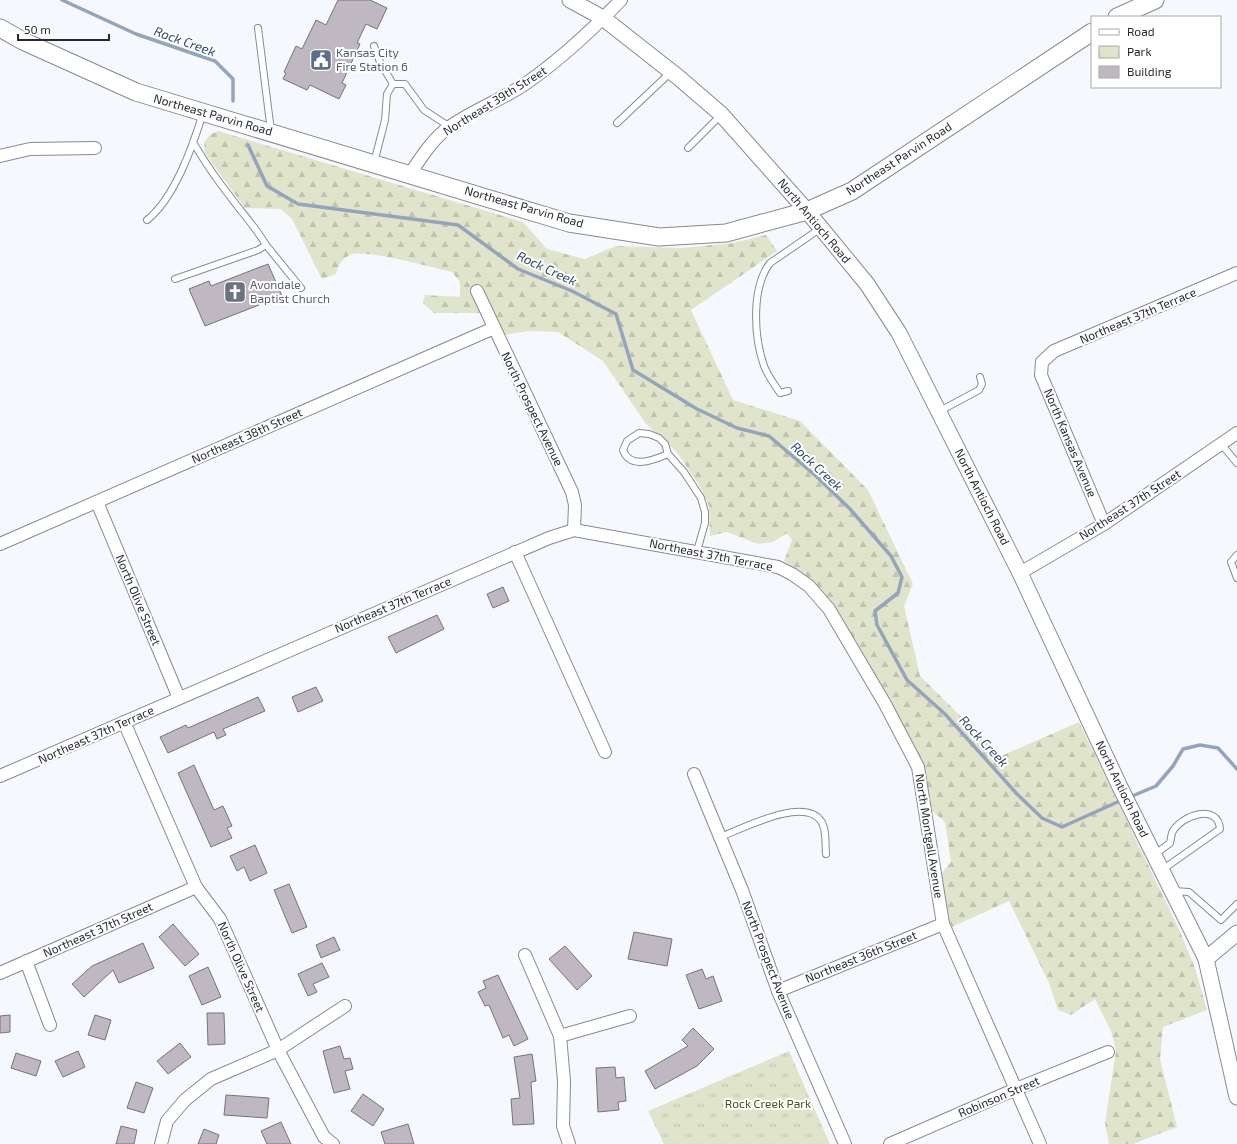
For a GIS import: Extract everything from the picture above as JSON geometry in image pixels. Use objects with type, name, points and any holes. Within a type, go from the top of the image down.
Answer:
[{"type":"main road","points":[[1119,16],[1155,0]]},
{"type":"main road","name":"Northeast Parvin Road","points":[[0,28],[23,41],[136,92],[204,111],[569,223],[659,237],[726,233],[807,211],[852,191],[1091,33]]},
{"type":"street","name":"North Antioch Road","points":[[570,0],[603,18],[722,114],[821,228],[866,284],[899,333],[1020,572],[1120,787],[1206,959],[1236,1088]]},
{"type":"street","name":"Northeast 39th Street","points":[[410,174],[430,145],[450,127],[524,84],[552,64],[621,0]]},
{"type":"street","points":[[0,156],[30,148],[95,148]]},
{"type":"street","name":"Northeast 37th Terrace","points":[[1042,362],[1054,352],[1237,273]]},
{"type":"street","name":"North Prospect Avenue","points":[[476,291],[572,492],[575,505],[574,530]]},
{"type":"street","name":"Northeast 38th Street","points":[[0,544],[494,328]]},
{"type":"street","name":"North Kansas Avenue","points":[[1042,362],[1041,375],[1104,524]]},
{"type":"street","name":"Northeast 37th Street","points":[[1020,572],[1104,524],[1237,433]]},
{"type":"street","name":"North Olive Street","points":[[97,502],[179,698]]},
{"type":"street","name":"Northeast 37th Terrace","points":[[0,776],[515,552],[549,538],[574,530],[697,551],[778,567],[799,580]]},
{"type":"street","points":[[515,552],[605,752]]},
{"type":"street","name":"North Montgall Avenue","points":[[799,580],[808,586],[829,609],[885,704],[918,767],[943,924],[1040,1144]]},
{"type":"street","name":"North Olive Street","points":[[124,722],[196,887],[220,919],[278,1050],[324,1137],[333,1144]]},
{"type":"street","name":"North Prospect Avenue","points":[[694,774],[742,890],[778,991],[845,1144]]},
{"type":"street","name":"Northeast 37th Street","points":[[0,973],[196,887]]},
{"type":"street","name":"Northeast 36th Street","points":[[778,991],[943,924]]},
{"type":"street","points":[[1206,959],[1237,933]]},
{"type":"street","points":[[525,955],[560,1036],[564,1081],[564,1126],[569,1144]]},
{"type":"street","points":[[26,961],[50,1025]]},
{"type":"street","points":[[161,1144],[167,1121],[185,1100],[211,1079],[278,1050],[345,1006]]},
{"type":"street","points":[[560,1036],[630,1016]]},
{"type":"street","name":"Robinson Street","points":[[890,1144],[1016,1089],[1108,1052]]},
{"type":"lane","points":[[258,28],[271,132]]},
{"type":"lane","points":[[374,46],[380,62],[393,84]]},
{"type":"lane","points":[[617,123],[671,72]]},
{"type":"lane","points":[[393,84],[405,84],[424,110],[450,127]]},
{"type":"lane","points":[[374,163],[385,120],[387,94],[393,84]]},
{"type":"lane","points":[[147,220],[153,215],[167,196],[194,144],[204,111]]},
{"type":"lane","points":[[688,148],[722,114]]},
{"type":"lane","points":[[194,144],[211,172],[256,228],[266,245],[301,288]]},
{"type":"lane","points":[[788,392],[780,393],[767,374],[764,364],[757,322],[759,288],[764,271],[770,263],[821,228]]},
{"type":"lane","points":[[175,279],[258,250],[266,245]]},
{"type":"lane","points":[[938,412],[979,390],[982,384],[980,377]]},
{"type":"lane","points":[[668,454],[654,460],[638,462],[631,461],[627,458],[623,450],[627,441],[635,435],[649,434],[659,438],[665,444],[668,454],[684,472],[701,498],[705,512],[705,523],[697,551]]},
{"type":"lane","points":[[1221,444],[1237,463]]},
{"type":"lane","points":[[1237,554],[1231,562],[1237,578]]},
{"type":"lane","points":[[720,837],[785,812],[803,811],[815,815],[822,822],[825,835],[826,854]]},
{"type":"lane","points":[[1154,855],[1170,843],[1172,831],[1179,824],[1193,815],[1200,813],[1210,814],[1216,817],[1220,822],[1220,829],[1162,870]]},
{"type":"lane","points":[[1172,891],[1189,892],[1221,920],[1237,904]]},
{"type":"green space","points":[[218,131],[523,222],[547,249],[585,259],[616,246],[682,248],[733,243],[766,235],[777,251],[691,310],[733,400],[800,421],[868,490],[913,584],[904,606],[920,676],[1001,756],[1079,722],[1178,927],[1195,968],[1207,1010],[1163,1027],[1160,1059],[1177,1127],[1133,1144],[1109,1144],[1105,1123],[1116,1051],[1111,1031],[1095,999],[1071,1015],[1058,1010],[1049,983],[1009,901],[952,927],[947,915],[942,873],[951,862],[945,822],[932,811],[923,767],[915,747],[833,605],[813,581],[784,561],[792,540],[787,533],[773,542],[758,544],[727,532],[710,536],[709,506],[699,485],[676,451],[646,424],[603,361],[558,332],[528,331],[503,335],[492,313],[434,313],[423,303],[425,295],[460,297],[460,282],[452,272],[384,256],[358,254],[350,255],[345,258],[339,265],[336,274],[322,279],[292,219],[281,209],[245,208],[205,153],[204,142],[211,134]]},
{"type":"green space","name":"Rock Creek Park","points":[[789,1051],[830,1144],[664,1144],[648,1111]]},
{"type":"building","name":"Kansas City Fire Station 6","points":[[338,0],[370,0],[387,8],[377,29],[366,24],[357,43],[360,44],[342,83],[346,85],[339,99],[310,85],[307,90],[283,79],[286,73],[284,72],[296,46],[302,49],[316,20],[326,25]]},
{"type":"building","name":"Avondale Baptist Church","points":[[268,264],[282,296],[205,326],[189,289],[209,281],[211,286]]},
{"type":"building","points":[[503,587],[509,601],[493,608],[487,594]]},
{"type":"building","points":[[437,615],[444,629],[396,653],[388,637]]},
{"type":"building","points":[[316,687],[323,701],[298,712],[292,697]]},
{"type":"building","points":[[258,697],[265,711],[223,729],[226,735],[217,739],[214,732],[168,753],[160,737],[186,725],[188,728]]},
{"type":"building","points":[[194,765],[214,810],[223,806],[232,826],[227,828],[232,838],[211,847],[178,773]]},
{"type":"building","points":[[255,845],[267,873],[250,881],[244,867],[237,871],[230,856]]},
{"type":"building","points":[[289,884],[307,927],[292,933],[274,890]]},
{"type":"building","points":[[173,924],[199,954],[185,966],[159,937]]},
{"type":"building","points":[[634,932],[672,939],[667,966],[628,959]]},
{"type":"building","points":[[334,937],[340,950],[321,958],[316,945]]},
{"type":"building","points":[[143,943],[154,968],[119,983],[113,970],[84,997],[72,984],[92,966]]},
{"type":"building","points":[[565,946],[592,976],[577,990],[549,959]]},
{"type":"building","points":[[322,963],[329,977],[313,984],[317,992],[308,996],[298,974]]},
{"type":"building","points":[[208,967],[221,997],[202,1005],[189,976]]},
{"type":"building","points":[[702,969],[706,979],[713,976],[722,1001],[699,1009],[686,975]]},
{"type":"building","points":[[498,975],[528,1039],[514,1046],[509,1035],[503,1038],[489,1005],[485,1006],[478,992],[486,988],[483,981]]},
{"type":"building","points":[[207,1013],[224,1013],[225,1044],[208,1045]]},
{"type":"building","points":[[10,1015],[10,1032],[0,1033],[0,1016]]},
{"type":"building","points":[[95,1015],[111,1020],[105,1040],[88,1035]]},
{"type":"building","points":[[693,1028],[714,1049],[697,1066],[655,1089],[645,1071],[688,1046],[682,1040]]},
{"type":"building","points":[[180,1043],[191,1057],[168,1074],[157,1061]]},
{"type":"building","points":[[340,1046],[344,1059],[350,1058],[353,1069],[345,1071],[350,1089],[334,1093],[323,1051]]},
{"type":"building","points":[[78,1051],[85,1067],[63,1077],[55,1061]]},
{"type":"building","points":[[16,1053],[41,1061],[36,1076],[11,1068]]},
{"type":"building","points":[[532,1054],[536,1081],[531,1082],[534,1124],[513,1125],[511,1099],[520,1098],[514,1057]]},
{"type":"building","points":[[615,1067],[616,1078],[624,1077],[626,1101],[618,1102],[619,1110],[598,1112],[596,1068]]},
{"type":"building","points":[[136,1082],[153,1088],[144,1113],[127,1108]]},
{"type":"building","points":[[363,1094],[384,1109],[373,1126],[351,1111]]},
{"type":"building","points":[[226,1095],[269,1098],[267,1118],[224,1115]]},
{"type":"building","points":[[281,1122],[291,1144],[267,1144],[261,1131]]},
{"type":"building","points":[[408,1124],[414,1144],[385,1144],[381,1132]]},
{"type":"building","points":[[121,1126],[137,1130],[134,1144],[116,1144]]},
{"type":"building","points":[[204,1129],[219,1135],[216,1144],[198,1144]]},
{"type":"waterway","name":"Rock Creek","points":[[62,0],[136,34],[215,61],[233,79],[233,101]]},
{"type":"waterway","name":"Rock Creek","points":[[248,145],[267,186],[298,204],[458,225],[518,269],[572,291],[616,314],[633,370],[697,409],[737,428],[769,436],[816,476],[850,509],[891,556],[902,577],[898,593],[875,611],[877,625],[907,680],[945,714],[1017,794],[1042,818],[1062,827],[1122,800]]},
{"type":"waterway","name":"Rock Creek","points":[[1130,797],[1156,786],[1173,766],[1183,749],[1200,745],[1218,748],[1237,769]]},
{"type":"place","name":"Kansas City Fire Station 6","points":[[321,60]]},
{"type":"place","name":"Avondale Baptist Church","points":[[235,292]]}]
